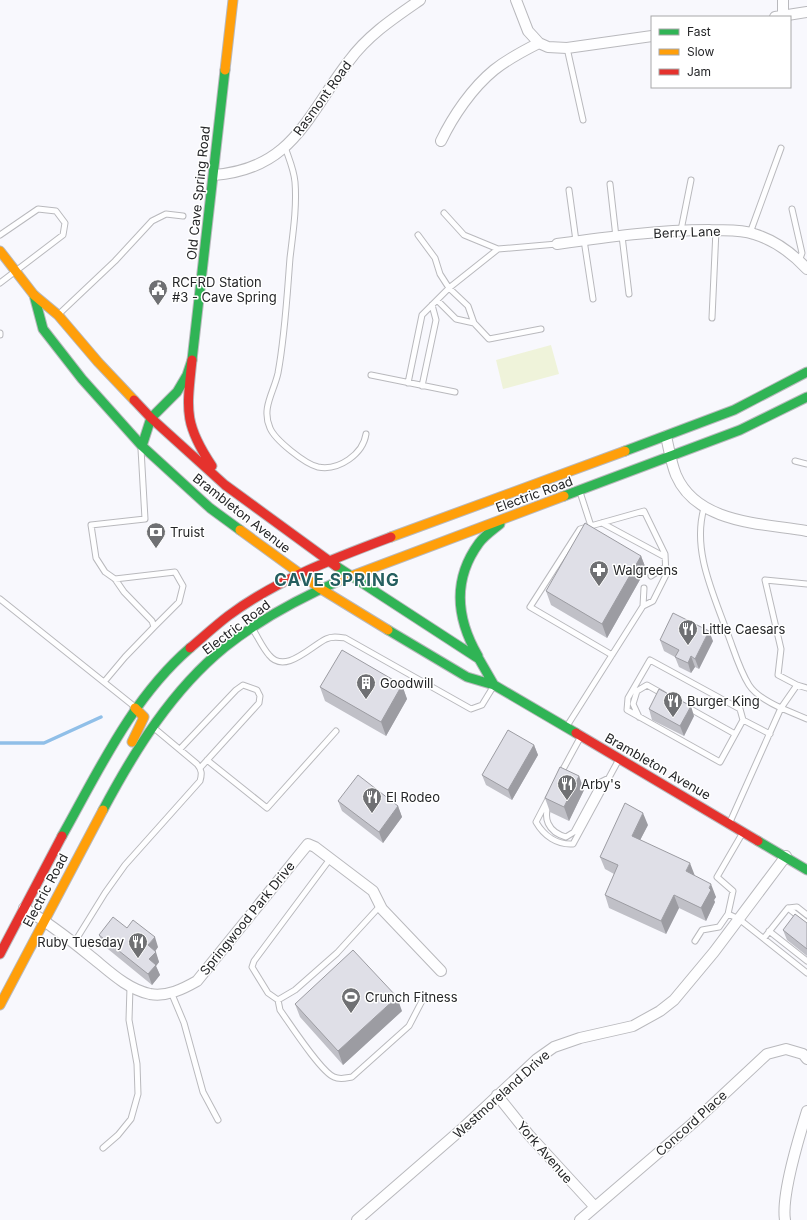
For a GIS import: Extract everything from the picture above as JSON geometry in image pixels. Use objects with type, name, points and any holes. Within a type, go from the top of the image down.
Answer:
[{"type":"main road","name":"Old Cave Spring Road","points":[[142,446],[151,418],[177,392],[187,375],[192,360],[233,0]]},
{"type":"main road","name":"Brambleton Avenue","points":[[0,251],[34,295],[58,315],[98,362],[151,418],[225,485],[350,576],[480,659],[494,685]]},
{"type":"main road","name":"Brambleton Avenue","points":[[34,295],[43,329],[82,379],[142,446],[210,508],[300,575],[467,676],[494,685],[744,831],[807,870]]},
{"type":"main road","points":[[192,360],[189,404],[190,425],[200,448],[225,485]]},
{"type":"main road","name":"Electric Road","points":[[0,954],[59,842],[136,708],[162,675],[201,637],[255,598],[329,560],[734,410],[807,372]]},
{"type":"main road","name":"Electric Road","points":[[0,1005],[122,773],[152,726],[173,699],[224,648],[252,628],[295,601],[350,576],[740,430],[807,397]]},
{"type":"main road","points":[[480,659],[465,633],[460,611],[460,588],[467,562],[480,541],[508,517]]},
{"type":"main road","points":[[122,773],[129,748],[144,717],[136,708]]},
{"type":"street","name":"Rasmont Road","points":[[214,175],[246,170],[272,158],[285,147],[300,132],[348,61],[364,43],[381,27],[420,0]]},
{"type":"street","points":[[516,0],[528,31],[539,43],[548,47],[566,48],[651,36]]},
{"type":"street","points":[[783,0],[779,16],[807,12]]},
{"type":"street","points":[[441,141],[458,112],[482,81],[510,58],[539,43]]},
{"type":"street","name":"Berry Lane","points":[[557,244],[681,230],[750,232],[769,239],[807,269]]},
{"type":"street","points":[[666,436],[676,474],[683,488],[704,508],[729,518],[807,531]]},
{"type":"street","name":"Springwood Park Drive","points":[[24,908],[44,921],[130,987],[152,994],[171,992],[185,988],[197,981],[234,937],[306,845],[310,844],[373,891],[386,915],[441,971]]},
{"type":"street","name":"Westmoreland Drive","points":[[357,1220],[419,1167],[537,1059],[554,1047],[580,1038],[633,1026],[660,1012],[674,1000],[739,919],[786,856]]},
{"type":"street","name":"Concord Place","points":[[580,1220],[692,1123],[767,1054],[786,1049],[803,1054],[807,1059]]},
{"type":"street","name":"York Avenue","points":[[498,1095],[529,1135],[595,1207]]},
{"type":"street","points":[[785,1220],[785,1205],[791,1173],[807,1111]]},
{"type":"lane","points":[[566,48],[583,120]]},
{"type":"lane","points":[[285,147],[293,174],[296,199],[278,372],[266,410],[266,417],[270,429],[280,442],[311,464],[319,467],[330,467],[351,458],[362,447],[366,434]]},
{"type":"lane","points":[[750,232],[781,148]]},
{"type":"lane","points":[[681,230],[691,180]]},
{"type":"lane","points":[[610,184],[629,294]]},
{"type":"lane","points":[[569,190],[593,299]]},
{"type":"lane","points":[[0,235],[38,209],[56,211],[65,223],[62,235],[0,283]]},
{"type":"lane","points":[[792,209],[802,253],[799,262]]},
{"type":"lane","points":[[444,213],[464,235],[498,249],[557,244]]},
{"type":"lane","points":[[58,315],[115,260],[152,221],[166,214],[183,216]]},
{"type":"lane","points":[[712,318],[716,230]]},
{"type":"lane","points":[[418,235],[435,258],[440,274],[449,288],[468,306],[474,323],[489,339],[541,329]]},
{"type":"lane","points":[[408,383],[422,315],[449,288],[498,249]]},
{"type":"lane","points":[[437,300],[456,319],[474,323]]},
{"type":"lane","points":[[422,386],[436,320],[432,305]]},
{"type":"lane","points":[[371,375],[455,392]]},
{"type":"lane","points":[[142,446],[141,463],[145,519],[91,525],[96,558],[105,572],[115,579],[124,592],[152,621],[154,627]]},
{"type":"lane","points":[[795,461],[807,464]]},
{"type":"lane","points":[[579,491],[591,526]]},
{"type":"lane","points":[[704,508],[700,534],[704,562],[742,672],[750,687],[766,701],[807,719]]},
{"type":"lane","points":[[612,655],[530,607],[580,529],[644,511],[665,556],[666,576],[653,601],[642,606]]},
{"type":"lane","points":[[602,523],[665,556]]},
{"type":"lane","points":[[651,576],[665,567]]},
{"type":"lane","points":[[104,682],[125,657],[179,602],[183,586],[175,572],[115,579]]},
{"type":"lane","points":[[807,584],[765,580],[781,649],[778,675],[796,685],[807,688]]},
{"type":"lane","points":[[567,727],[642,606],[644,588]]},
{"type":"lane","points":[[0,599],[136,708]]},
{"type":"lane","points":[[252,628],[270,656],[283,661],[295,659],[327,638],[337,636],[345,638],[471,709],[482,705],[494,685]]},
{"type":"lane","points":[[650,660],[740,709],[743,720],[720,762],[639,717],[627,710],[628,698],[650,660]]},
{"type":"lane","points":[[180,750],[239,687],[243,685],[257,690],[260,696],[259,703],[200,768]]},
{"type":"lane","points":[[639,717],[633,704],[637,691],[647,685],[668,696]]},
{"type":"lane","points":[[730,823],[781,708],[796,685]]},
{"type":"lane","points":[[681,704],[735,734]]},
{"type":"lane","points":[[743,720],[770,734]]},
{"type":"lane","points":[[74,944],[105,893],[126,865],[200,781],[202,775],[200,768],[152,726]]},
{"type":"lane","points":[[208,760],[267,808],[336,731]]},
{"type":"lane","points":[[556,781],[581,736]]},
{"type":"lane","points":[[609,778],[601,782],[574,832],[566,837],[555,832],[549,826],[546,816],[546,810],[554,791],[536,822],[541,833],[562,845],[573,844],[620,758]]},
{"type":"lane","points":[[695,941],[702,930],[719,927],[728,914],[733,891],[717,877],[744,831]]},
{"type":"lane","points":[[330,858],[254,961],[252,967],[268,994],[278,1000],[280,1010],[322,1067],[333,1077],[344,1079],[352,1077],[409,1026],[422,999]]},
{"type":"lane","points":[[278,1000],[295,990],[337,953],[380,906]]},
{"type":"lane","points":[[764,938],[788,908]]},
{"type":"lane","points":[[788,908],[797,908],[807,916]]},
{"type":"lane","points":[[788,908],[807,923]]},
{"type":"lane","points":[[728,914],[739,919],[807,973]]},
{"type":"lane","points":[[769,931],[807,961]]},
{"type":"lane","points":[[103,1148],[118,1135],[131,1119],[138,1094],[137,1064],[128,1020],[130,987]]},
{"type":"lane","points":[[171,992],[184,1023],[203,1092],[218,1120]]},
{"type":"green space","points":[[551,345],[559,374],[503,389],[496,360]]},
{"type":"building","name":"Walgreens","points":[[585,523],[641,556],[602,624],[546,591]]},
{"type":"building","name":"Little Caesars","points":[[673,613],[709,631],[695,659],[691,656],[688,663],[675,657],[679,650],[660,640]]},
{"type":"building","name":"Goodwill","points":[[342,650],[402,685],[381,722],[320,687]]},
{"type":"building","points":[[659,689],[691,706],[680,726],[649,709]]},
{"type":"building","points":[[508,730],[534,745],[508,790],[482,775]]},
{"type":"building","points":[[560,767],[579,776],[564,807],[545,798]]},
{"type":"building","name":"El Rodeo","points":[[358,775],[398,806],[379,832],[338,801]]},
{"type":"building","points":[[625,803],[643,813],[632,836],[690,863],[686,871],[711,884],[709,888],[711,890],[701,908],[674,895],[661,921],[605,895],[618,865],[600,857]]},
{"type":"building","points":[[795,914],[807,923],[807,949],[783,930]]},
{"type":"building","name":"Ruby Tuesday","points":[[113,917],[127,928],[133,920],[155,937],[148,945],[156,952],[149,959],[156,965],[148,974],[99,935]]},
{"type":"building","name":"Crunch Fitness","points":[[353,950],[397,997],[338,1051],[295,1004]]},
{"type":"waterway","points":[[0,743],[44,743],[101,717]]},
{"type":"traffic: fast","points":[[142,446],[151,418],[177,392],[187,375],[192,360],[225,70]]},
{"type":"traffic: fast","points":[[34,295],[43,329],[82,379],[142,446],[210,508],[240,530]]},
{"type":"traffic: fast","points":[[625,451],[734,410],[807,372]]},
{"type":"traffic: fast","points":[[564,496],[740,430],[807,397]]},
{"type":"traffic: fast","points":[[478,656],[465,628],[460,599],[461,585],[464,571],[470,557],[486,535],[500,524]]},
{"type":"traffic: fast","points":[[336,566],[479,659],[494,685]]},
{"type":"traffic: fast","points":[[103,810],[128,765],[156,722],[188,682],[206,664],[238,637],[266,618],[310,594],[341,580]]},
{"type":"traffic: fast","points":[[388,630],[467,677],[494,685],[576,733]]},
{"type":"traffic: fast","points":[[62,836],[103,761],[134,712],[169,668],[190,648]]},
{"type":"traffic: fast","points":[[758,841],[807,870]]},
{"type":"traffic: slow","points":[[225,70],[233,0]]},
{"type":"traffic: slow","points":[[0,251],[34,295],[58,315],[98,362],[134,400]]},
{"type":"traffic: slow","points":[[391,537],[625,451]]},
{"type":"traffic: slow","points":[[341,580],[564,496]]},
{"type":"traffic: slow","points":[[240,530],[321,589],[388,630]]},
{"type":"traffic: slow","points":[[132,742],[144,717],[135,708]]},
{"type":"traffic: slow","points":[[0,1005],[103,810]]},
{"type":"traffic: jam","points":[[192,360],[188,404],[189,415],[196,438],[212,466]]},
{"type":"traffic: jam","points":[[134,400],[151,418],[225,485],[336,566]]},
{"type":"traffic: jam","points":[[190,648],[228,616],[266,591],[306,571],[391,537]]},
{"type":"traffic: jam","points":[[576,733],[758,841]]},
{"type":"traffic: jam","points":[[0,954],[62,836]]},
{"type":"place","name":"RCFRD Station #3 - Cave Spring","points":[[158,306]]},
{"type":"place","name":"Truist","points":[[156,549]]},
{"type":"place","name":"Walgreens","points":[[599,587]]},
{"type":"place","name":"Little Caesars","points":[[688,646]]},
{"type":"place","name":"Goodwill","points":[[366,700]]},
{"type":"place","name":"Burger King","points":[[673,718]]},
{"type":"place","name":"Arby's","points":[[567,801]]},
{"type":"place","name":"El Rodeo","points":[[372,814]]},
{"type":"place","name":"Ruby Tuesday","points":[[138,959]]},
{"type":"place","name":"Crunch Fitness","points":[[351,1014]]},
{"type":"district","name":"CAVE SPRING","points":[[337,580]]}]
